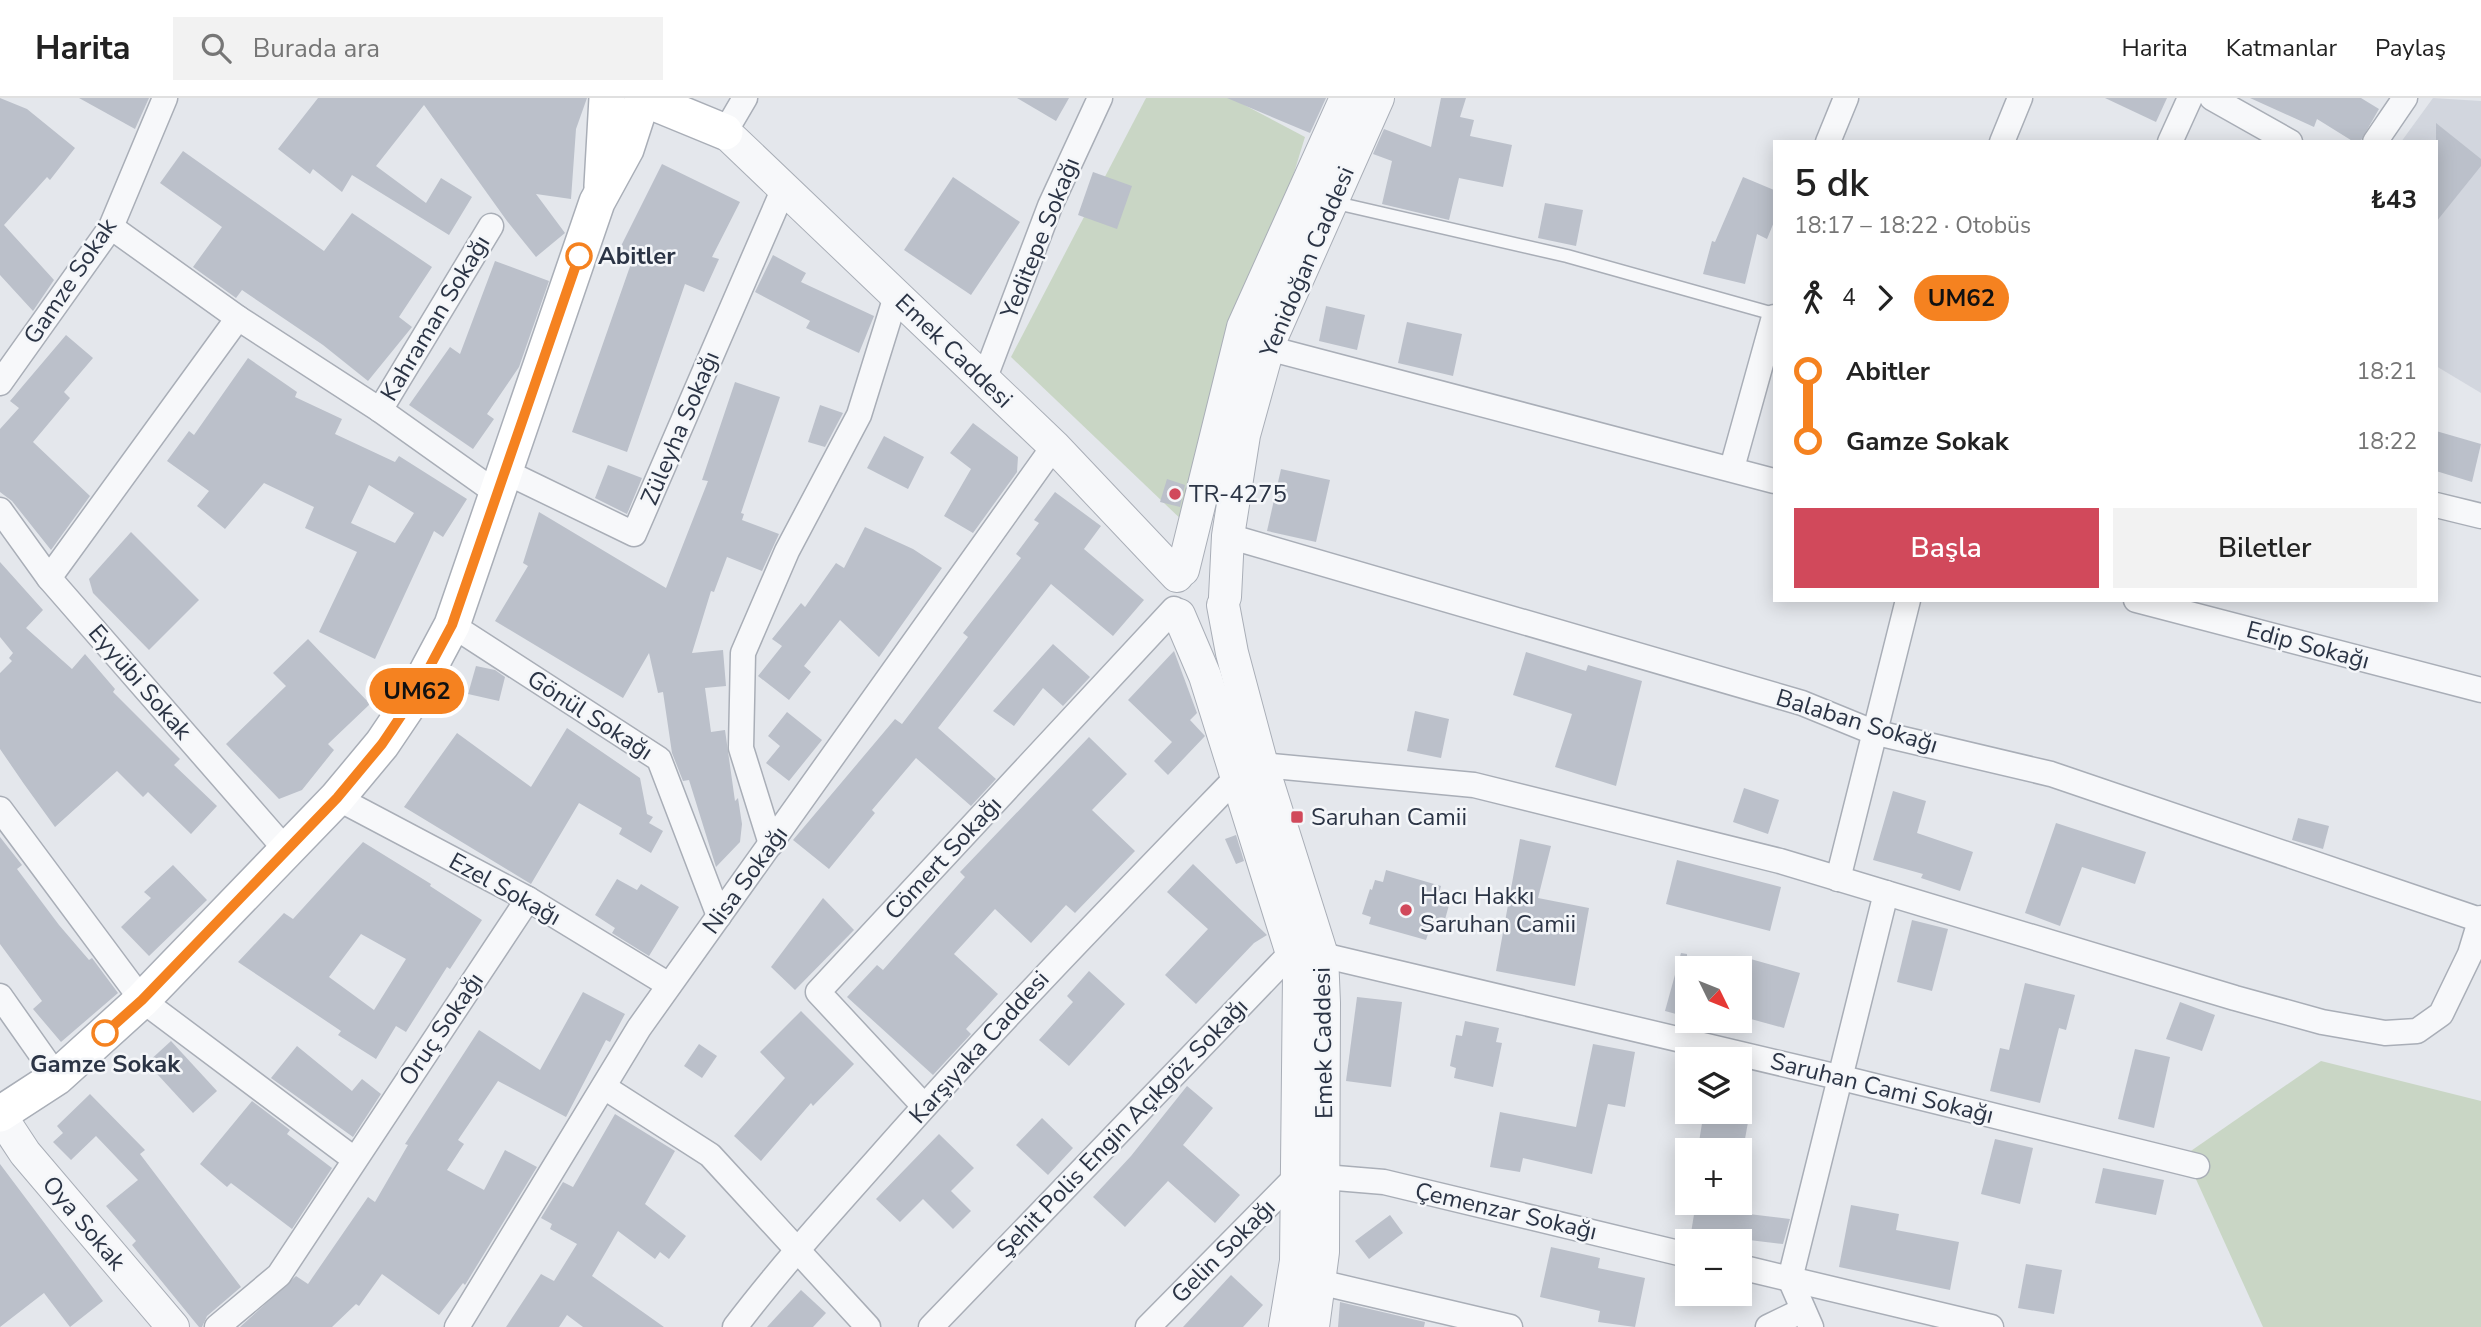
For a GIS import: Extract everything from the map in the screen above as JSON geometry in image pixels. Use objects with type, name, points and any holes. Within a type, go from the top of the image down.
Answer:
[{"type":"main road","points":[[694,98],[725,132]]},
{"type":"main road","points":[[0,1114],[57,1077],[142,1000],[337,798],[382,744],[413,698],[452,625],[602,192],[626,149],[634,100],[725,132]]},
{"type":"street","name":"Gamze Sokak","points":[[0,383],[111,226],[165,98]]},
{"type":"street","points":[[725,132],[745,98]]},
{"type":"street","name":"Yeditepe Sokağı","points":[[984,380],[1050,206],[1100,98]]},
{"type":"street","name":"Yenidoğan Caddesi","points":[[1177,612],[1170,592],[1180,573],[1243,327],[1346,98]]},
{"type":"street","name":"Yenidoğan Caddesi","points":[[1224,601],[1228,536],[1244,435],[1268,348],[1378,98]]},
{"type":"street","points":[[1829,140],[1846,98]]},
{"type":"street","points":[[2003,140],[2020,98]]},
{"type":"street","points":[[2171,140],[2190,98]]},
{"type":"street","points":[[2212,98],[2286,140]]},
{"type":"street","points":[[2376,140],[2405,98]]},
{"type":"street","name":"Emek Caddesi","points":[[725,132],[1054,446],[1180,573]]},
{"type":"street","name":"Züleyha Sokağı","points":[[501,483],[634,534],[784,188]]},
{"type":"street","points":[[111,226],[238,318],[380,410],[501,483]]},
{"type":"street","name":"Kahraman Sokağı","points":[[380,410],[491,226]]},
{"type":"street","points":[[771,844],[741,748],[743,653],[787,551],[859,415],[896,296]]},
{"type":"street","points":[[48,578],[238,318]]},
{"type":"street","points":[[1732,468],[1773,319]]},
{"type":"street","points":[[1268,348],[1773,481]]},
{"type":"street","name":"Nisa Sokağı","points":[[457,1327],[669,985],[1054,446]]},
{"type":"street","points":[[2438,505],[2481,516]]},
{"type":"street","name":"Eyyübi Sokak","points":[[0,510],[48,578],[286,850]]},
{"type":"street","name":"Balaban Sokağı","points":[[1228,536],[1802,703],[1873,732],[2051,774],[2481,919]]},
{"type":"street","points":[[1177,612],[1195,622],[1204,621],[1212,618],[1224,601],[1225,587],[1216,573],[1200,566],[1180,573]]},
{"type":"street","name":"Emek Caddesi","points":[[1224,601],[1249,771]]},
{"type":"street","points":[[1839,879],[1873,732],[1907,602]]},
{"type":"street","name":"Edip Sokağı","points":[[2144,602],[2481,690]]},
{"type":"street","name":"Emek Caddesi","points":[[1177,612],[1249,771],[1307,953],[1299,976],[1311,1176],[1323,1252],[1313,1327]]},
{"type":"street","name":"Cömert Sokağı","points":[[924,1106],[818,992],[1177,612]]},
{"type":"street","name":"Gönül Sokağı","points":[[452,625],[659,759],[719,916]]},
{"type":"street","points":[[1249,771],[1474,785],[1780,861],[2235,998],[2322,1022],[2385,1033],[2417,1031],[2441,1014],[2470,954],[2481,919]]},
{"type":"street","name":"Karşıyaka Caddesi","points":[[735,1327],[798,1249],[1047,972],[1249,771]]},
{"type":"street","name":"Ezel Sokağı","points":[[337,798],[528,899],[669,985]]},
{"type":"street","points":[[0,809],[142,1000],[354,1159]]},
{"type":"street","points":[[1768,1327],[1807,1319],[1790,1279],[1838,1077],[1886,893]]},
{"type":"street","name":"Oruç Sokağı","points":[[217,1327],[279,1275],[528,899]]},
{"type":"street","name":"Saruhan Cami Sokağı","points":[[1307,953],[1838,1077],[2197,1166]]},
{"type":"street","name":"Şehit Polis Engin Açıkgöz Sokağı","points":[[931,1327],[1307,953]]},
{"type":"street","points":[[0,996],[57,1077]]},
{"type":"street","points":[[604,1087],[710,1155],[868,1327]]},
{"type":"street","name":"Oya Sokak","points":[[0,1114],[25,1153],[173,1327]]},
{"type":"street","name":"Emek Caddesi","points":[[1285,1327],[1311,1176]]},
{"type":"street","name":"Çemenzar Sokağı","points":[[1311,1176],[1384,1182],[1675,1252]]},
{"type":"street","name":"Gelin Sokağı","points":[[1148,1327],[1311,1176]]},
{"type":"street","points":[[1752,1270],[1991,1327]]},
{"type":"street","points":[[1319,1282],[1510,1327]]},
{"type":"lane","points":[[1331,202],[1567,256],[1773,315]]},
{"type":"shaded area","points":[[2433,98],[2481,101],[2481,393],[2438,367],[2438,140],[2402,140]]},
{"type":"green space","points":[[1146,98],[1231,98],[1305,137],[1186,524],[1011,357]]},
{"type":"green space","points":[[2321,1061],[2481,1101],[2481,1327],[2263,1327],[2185,1155]]},
{"type":"building","points":[[0,98],[27,109],[75,148],[50,180],[47,177],[4,225],[54,280],[33,311],[0,275]]},
{"type":"building","points":[[79,98],[149,98],[135,129]]},
{"type":"building","points":[[318,98],[587,98],[576,129],[571,199],[536,194],[565,233],[536,257],[424,105],[376,166],[426,203],[441,178],[472,197],[449,235],[352,175],[342,192],[313,169],[310,174],[278,149]]},
{"type":"building","points":[[1017,98],[1069,98],[1056,121]]},
{"type":"building","points":[[1227,98],[1326,98],[1310,133]]},
{"type":"building","points":[[1441,98],[1466,98],[1460,117],[1474,120],[1470,136],[1512,145],[1503,187],[1459,178],[1449,220],[1382,204],[1392,161],[1373,154],[1384,129],[1431,147]]},
{"type":"building","points":[[2105,98],[2167,98],[2156,122]]},
{"type":"building","points":[[2250,98],[2361,98],[2379,109],[2361,140],[2351,140],[2317,119],[2314,127]]},
{"type":"building","points":[[2436,123],[2481,159],[2481,166],[2438,220],[2438,140]]},
{"type":"building","points":[[183,151],[324,251],[352,213],[432,267],[399,317],[412,327],[368,381],[323,345],[242,290],[236,298],[193,267],[222,227],[160,183]]},
{"type":"building","points":[[662,164],[740,202],[712,257],[719,259],[704,292],[685,284],[627,452],[572,432],[634,255],[620,248]]},
{"type":"building","points":[[1093,172],[1132,186],[1117,229],[1078,215]]},
{"type":"building","points":[[953,177],[1020,222],[971,295],[904,250]]},
{"type":"building","points":[[1743,177],[1773,190],[1773,224],[1767,239],[1757,234],[1745,284],[1703,274],[1712,241],[1715,242]]},
{"type":"building","points":[[1545,203],[1583,210],[1576,246],[1538,238]]},
{"type":"building","points":[[773,255],[806,273],[801,282],[874,316],[859,353],[806,328],[810,321],[755,292]]},
{"type":"building","points":[[495,261],[549,281],[519,367],[487,414],[494,419],[473,449],[409,405],[450,347],[460,354]]},
{"type":"building","points":[[1326,306],[1365,315],[1357,350],[1319,341]]},
{"type":"building","points":[[1407,322],[1462,334],[1453,376],[1398,363]]},
{"type":"building","points":[[66,335],[93,358],[64,392],[70,398],[33,442],[90,496],[51,550],[12,501],[0,492],[0,429],[19,408],[10,401]]},
{"type":"building","points":[[248,358],[297,392],[295,397],[342,419],[335,434],[395,462],[399,456],[467,499],[443,537],[434,531],[375,659],[319,632],[357,552],[305,528],[314,507],[264,483],[225,529],[197,506],[209,491],[167,461],[189,431],[194,435]],"holes":[[[369,485],[414,513],[395,543],[351,523]]]},
{"type":"building","points":[[735,382],[780,397],[741,513],[744,514],[742,520],[779,534],[762,571],[727,557],[714,592],[711,591],[692,653],[723,650],[726,686],[705,688],[711,732],[725,730],[735,801],[738,798],[742,824],[740,842],[716,867],[689,780],[683,781],[672,753],[663,692],[658,693],[649,653],[623,698],[495,621],[528,566],[523,563],[539,512],[666,588],[708,481],[702,480]]},
{"type":"building","points":[[820,405],[843,413],[825,447],[808,442]]},
{"type":"building","points":[[973,423],[1018,457],[1017,472],[973,533],[944,516],[971,469],[950,453]]},
{"type":"building","points":[[2438,432],[2481,444],[2472,482],[2438,472]]},
{"type":"building","points":[[884,436],[924,457],[908,489],[867,468]]},
{"type":"building","points":[[608,465],[642,478],[627,514],[595,498]]},
{"type":"building","points":[[1281,469],[1330,480],[1316,542],[1267,531]]},
{"type":"building","name":"TR-4275","points":[[1167,479],[1185,485],[1180,507],[1160,502]]},
{"type":"building","points":[[1055,492],[1101,526],[1084,549],[1144,600],[1113,636],[1051,584],[938,728],[996,779],[971,806],[916,758],[872,810],[875,813],[829,869],[793,840],[895,719],[902,724],[968,637],[963,633],[1021,558],[1016,554],[1039,523],[1034,520]]},
{"type":"building","points":[[865,527],[913,549],[942,568],[879,657],[840,620],[804,666],[811,672],[789,700],[758,676],[782,646],[772,639],[801,603],[805,607],[836,563],[844,568]]},
{"type":"building","points":[[131,532],[199,600],[149,650],[93,593],[89,579]]},
{"type":"building","points":[[0,562],[43,610],[26,628],[72,669],[85,654],[115,689],[113,692],[180,759],[174,765],[217,806],[191,834],[148,792],[143,797],[117,771],[55,827],[24,784],[0,749],[0,673],[12,661],[9,658],[13,653],[0,637]]},
{"type":"building","points":[[308,639],[370,704],[328,744],[334,750],[302,790],[279,799],[226,744],[286,686],[273,673]]},
{"type":"building","points":[[1053,644],[1090,677],[1063,706],[1043,688],[1014,726],[993,711]]},
{"type":"building","points":[[1174,651],[1197,713],[1190,720],[1205,736],[1168,775],[1154,761],[1172,742],[1128,700]]},
{"type":"building","points":[[1526,652],[1586,671],[1588,665],[1642,681],[1616,786],[1555,767],[1572,714],[1513,695]]},
{"type":"building","points":[[476,666],[495,670],[505,677],[499,701],[468,694]]},
{"type":"building","points":[[1415,711],[1449,719],[1441,758],[1407,751]]},
{"type":"building","points":[[787,712],[822,740],[789,781],[766,763],[780,746],[768,736]]},
{"type":"building","points":[[567,728],[640,778],[647,814],[653,817],[649,823],[663,831],[651,853],[619,834],[622,828],[579,803],[531,884],[404,807],[457,733],[531,787]]},
{"type":"building","points":[[1089,737],[1127,774],[1092,810],[1135,851],[1075,913],[1066,905],[1031,943],[995,909],[954,954],[998,994],[966,1029],[971,1034],[933,1075],[847,997],[877,965],[883,970],[965,877],[960,872]]},
{"type":"building","points":[[1744,788],[1779,800],[1768,834],[1733,822]]},
{"type":"building","points":[[1893,791],[1926,801],[1917,833],[1973,852],[1960,891],[1921,878],[1923,874],[1873,860]]},
{"type":"building","points":[[2298,818],[2329,826],[2323,849],[2292,840]]},
{"type":"building","points":[[2056,823],[2146,852],[2135,884],[2082,867],[2060,926],[2025,913]]},
{"type":"building","points":[[1236,835],[1244,861],[1236,864],[1225,839]]},
{"type":"building","points":[[0,837],[22,865],[17,869],[59,925],[89,960],[92,958],[118,993],[61,1042],[33,1009],[42,1001],[0,944]]},
{"type":"building","points":[[1520,839],[1551,846],[1538,898],[1589,908],[1575,986],[1496,971]]},
{"type":"building","points":[[363,842],[431,884],[430,886],[482,920],[450,969],[447,967],[406,1032],[396,1026],[376,1059],[338,1035],[341,1031],[238,962],[284,913],[293,919]],"holes":[[[361,934],[406,959],[374,1010],[329,977]]]},
{"type":"building","points":[[1677,860],[1781,887],[1770,931],[1666,904]]},
{"type":"building","points":[[1193,864],[1267,935],[1254,943],[1196,1004],[1165,975],[1208,929],[1167,892]]},
{"type":"building","points":[[173,865],[207,900],[149,956],[121,927],[151,898],[144,892]]},
{"type":"building","name":"Hacı Hakkı Saruhan Camii","points":[[1386,870],[1441,886],[1437,901],[1449,905],[1441,934],[1429,931],[1426,940],[1369,924],[1371,917],[1362,914],[1370,889],[1372,890],[1375,880],[1383,882]]},
{"type":"building","points":[[617,879],[637,890],[641,884],[679,907],[649,956],[612,933],[615,928],[595,915]]},
{"type":"building","points":[[823,898],[854,930],[795,990],[771,967]]},
{"type":"building","points":[[1912,920],[1948,929],[1932,991],[1897,982]]},
{"type":"building","points":[[1752,959],[1800,973],[1784,1028],[1752,1019]]},
{"type":"building","points":[[1089,971],[1125,1004],[1069,1066],[1039,1040],[1073,1002],[1067,996]]},
{"type":"building","points":[[1675,975],[1675,1014],[1665,1011]]},
{"type":"building","points":[[2025,983],[2075,995],[2066,1030],[2059,1028],[2040,1103],[1990,1091],[2000,1048],[2009,1050]]},
{"type":"building","points":[[583,992],[625,1014],[610,1042],[606,1040],[566,1117],[498,1081],[458,1140],[464,1144],[447,1170],[484,1190],[505,1150],[537,1167],[465,1285],[463,1283],[439,1315],[382,1274],[359,1306],[356,1304],[332,1327],[240,1327],[296,1276],[308,1284],[368,1197],[375,1202],[408,1145],[405,1144],[479,1030],[540,1070]]},
{"type":"building","points":[[1357,997],[1402,1002],[1391,1087],[1346,1081]]},
{"type":"building","points":[[2180,1002],[2215,1015],[2202,1051],[2166,1039]]},
{"type":"building","points":[[801,1011],[854,1064],[813,1106],[811,1103],[761,1161],[734,1136],[785,1078],[760,1052]]},
{"type":"building","points":[[1465,1021],[1499,1028],[1496,1042],[1502,1043],[1493,1087],[1454,1078],[1456,1068],[1450,1066],[1456,1035],[1462,1036]]},
{"type":"building","points":[[171,1041],[217,1091],[193,1113],[147,1063]]},
{"type":"building","points":[[699,1044],[717,1056],[702,1078],[684,1066]]},
{"type":"building","points":[[1593,1044],[1635,1052],[1625,1107],[1608,1104],[1592,1174],[1523,1158],[1520,1172],[1490,1167],[1500,1112],[1576,1127]]},
{"type":"building","points":[[297,1046],[352,1091],[362,1079],[381,1094],[353,1137],[271,1078]]},
{"type":"building","points":[[2135,1049],[2170,1057],[2154,1128],[2118,1119]]},
{"type":"building","points":[[1187,1086],[1213,1108],[1183,1145],[1240,1195],[1215,1223],[1168,1181],[1125,1227],[1093,1197],[1131,1156]]},
{"type":"building","points":[[90,1094],[145,1150],[140,1154],[241,1287],[207,1316],[202,1327],[199,1327],[132,1245],[136,1241],[106,1206],[138,1180],[96,1136],[71,1160],[53,1142],[63,1133],[57,1126]]},
{"type":"building","points":[[252,1101],[290,1130],[287,1134],[332,1168],[292,1229],[231,1183],[227,1187],[200,1164]]},
{"type":"building","points":[[615,1114],[675,1151],[645,1204],[686,1236],[669,1259],[660,1252],[655,1259],[618,1231],[592,1276],[664,1327],[583,1327],[567,1315],[559,1327],[506,1327],[541,1274],[554,1281],[577,1244],[550,1229],[552,1224],[541,1218],[563,1182],[573,1187]]},
{"type":"building","points":[[1042,1118],[1073,1148],[1048,1175],[1016,1145]]},
{"type":"building","points":[[1702,1124],[1748,1124],[1745,1138],[1700,1138]]},
{"type":"building","points":[[939,1134],[974,1168],[951,1191],[971,1211],[953,1229],[923,1199],[900,1222],[876,1199]]},
{"type":"building","points":[[1995,1139],[2033,1148],[2020,1204],[1981,1194]]},
{"type":"building","points":[[0,1164],[103,1301],[70,1327],[44,1293],[0,1327]]},
{"type":"building","points":[[2103,1168],[2164,1180],[2156,1215],[2095,1203]]},
{"type":"building","points":[[1851,1205],[1899,1214],[1896,1230],[1959,1242],[1950,1290],[1839,1267]]},
{"type":"building","points":[[1752,1214],[1790,1219],[1783,1244],[1752,1240],[1752,1229],[1692,1229],[1694,1215]]},
{"type":"building","points":[[1390,1215],[1403,1233],[1369,1259],[1355,1241]]},
{"type":"building","points":[[1551,1247],[1600,1258],[1598,1268],[1645,1278],[1635,1327],[1598,1322],[1600,1311],[1540,1297]]},
{"type":"building","points":[[2026,1264],[2062,1270],[2054,1314],[2018,1308]]},
{"type":"building","points":[[1231,1275],[1263,1305],[1243,1327],[1183,1327]]},
{"type":"building","points":[[801,1290],[826,1313],[813,1327],[767,1327]]},
{"type":"building","points":[[1340,1302],[1425,1322],[1424,1327],[1338,1327]]},
{"type":"bus line","name":"UM62","points":[[105,1033],[142,1000],[337,798],[382,744],[413,698],[452,625],[579,256]]},
{"type":"place","name":"Abitler","points":[[579,256]]},
{"type":"place","name":"TR-4275","points":[[1175,494]]},
{"type":"place","name":"Saruhan Camii","points":[[1297,817]]},
{"type":"place","name":"Hacı Hakkı Saruhan Camii","points":[[1406,910]]},
{"type":"place","name":"Gamze Sokak","points":[[105,1033]]}]
